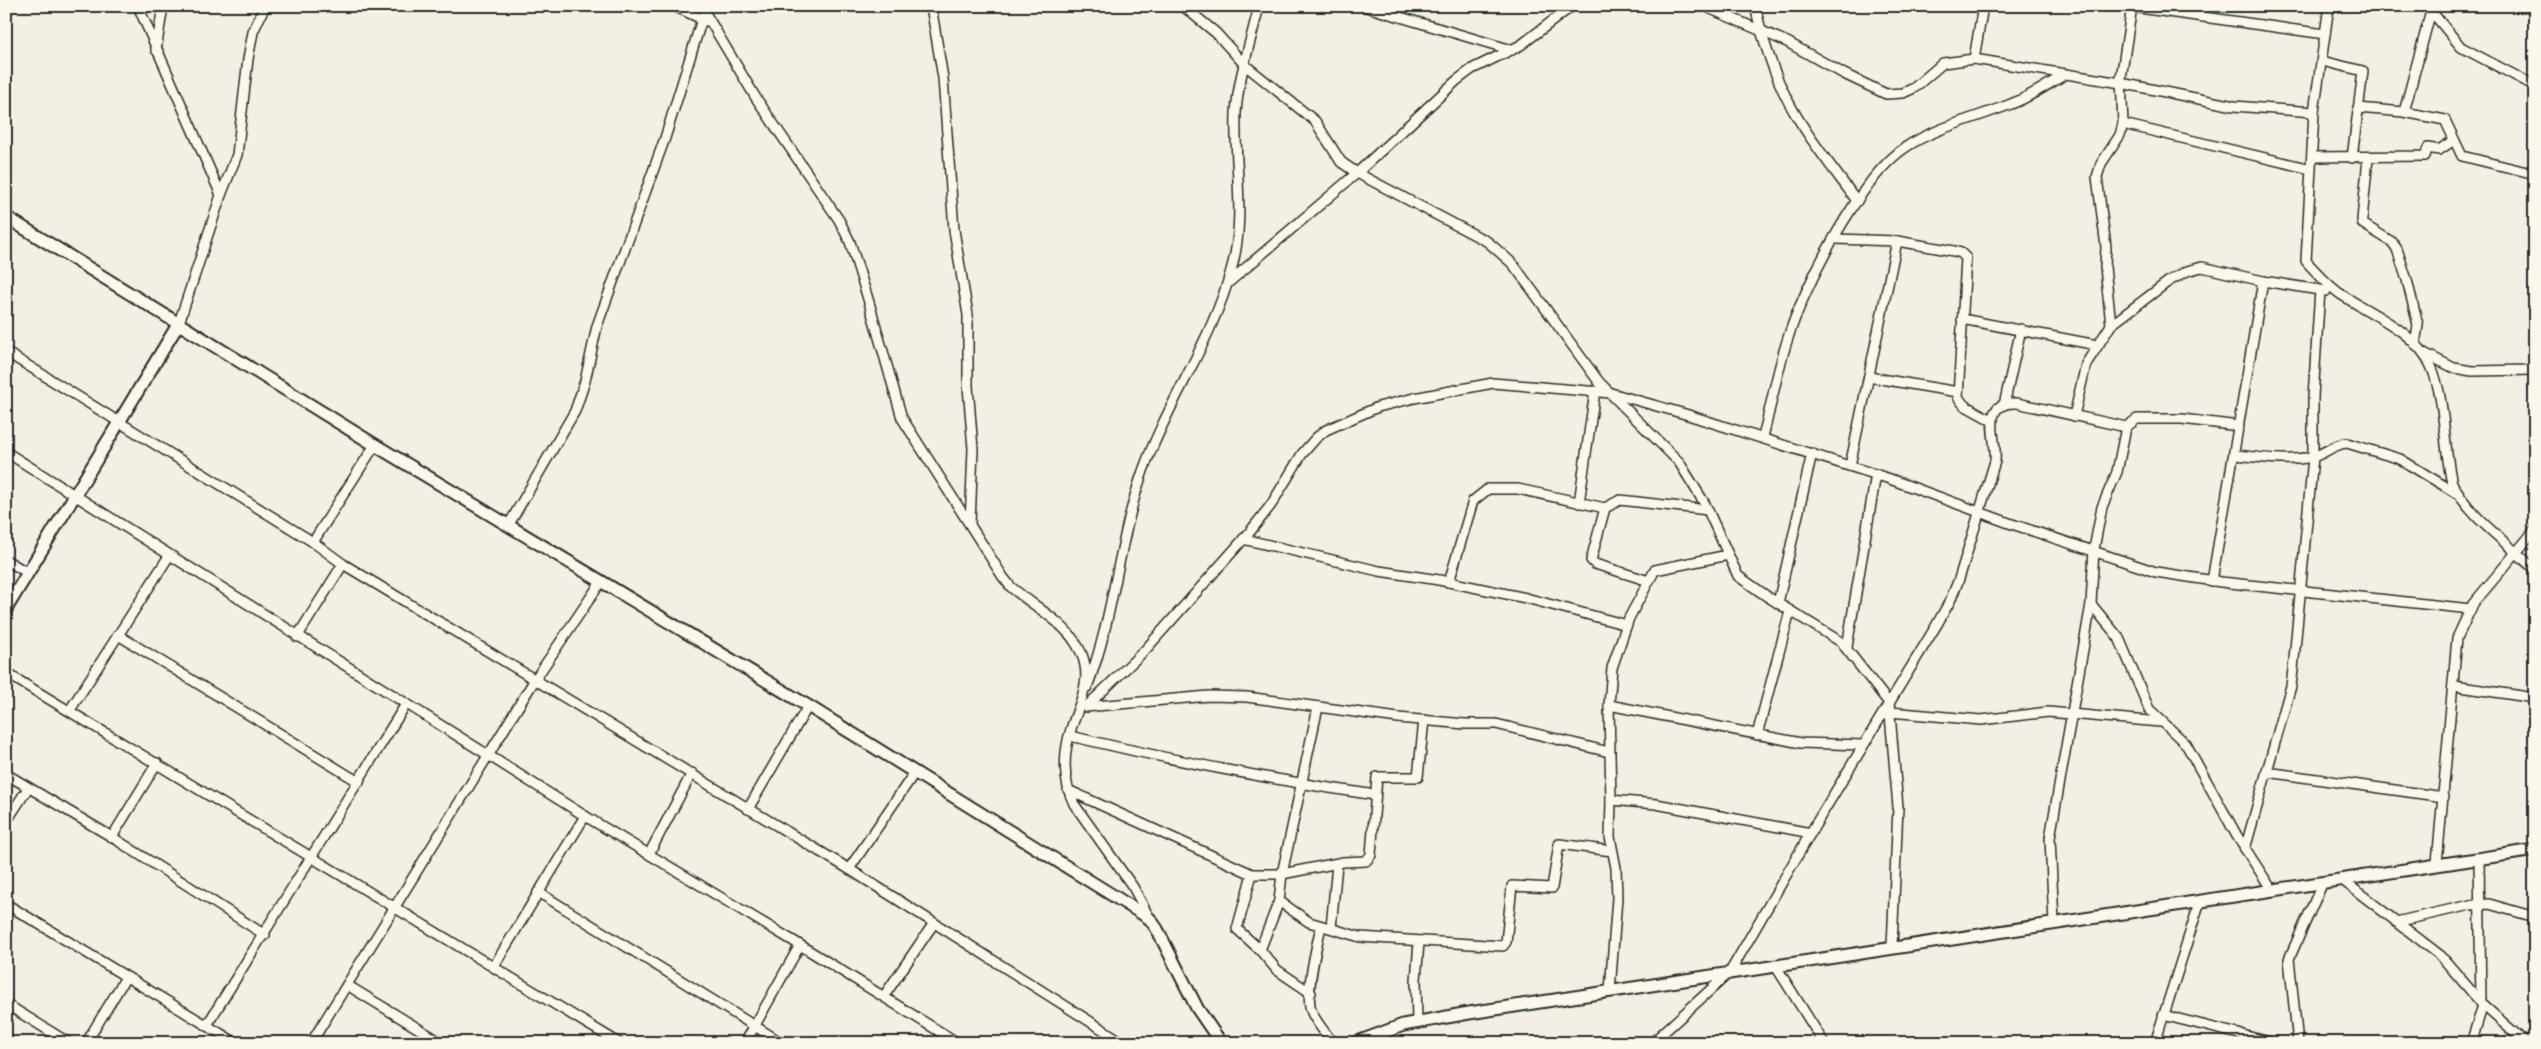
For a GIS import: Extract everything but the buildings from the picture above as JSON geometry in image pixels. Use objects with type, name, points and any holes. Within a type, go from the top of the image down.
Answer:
[{"type":"street","points":[[138,6],[220,195]]},
{"type":"street","points":[[156,50],[163,6]]},
{"type":"street","points":[[6,609],[179,323],[220,195],[237,155],[253,32],[265,6]]},
{"type":"street","points":[[674,6],[713,24]]},
{"type":"street","points":[[701,6],[756,98],[830,206],[845,233],[868,299],[902,418],[918,448],[1011,587],[1059,626],[1078,645],[1084,663],[1086,692]]},
{"type":"street","points":[[931,6],[943,78],[953,221],[968,315],[968,386],[973,449],[970,524]]},
{"type":"street","points":[[1183,6],[1216,33],[1245,65],[1315,121],[1341,162],[1357,173],[1488,242],[1501,253],[1526,280],[1599,382],[1670,452],[1708,510],[1738,576],[1778,604],[1847,647],[1889,708],[1898,807],[1892,947]]},
{"type":"street","points":[[1221,1043],[1196,1008],[1157,929],[1133,887],[1074,804],[1068,790],[1065,775],[1070,736],[1083,708],[1086,692],[1095,666],[1119,562],[1144,470],[1161,430],[1196,360],[1232,267],[1241,203],[1236,111],[1258,6]]},
{"type":"street","points":[[1363,6],[1512,50]]},
{"type":"street","points":[[1226,285],[1357,173],[1456,81],[1472,69],[1512,50],[1572,6]]},
{"type":"street","points":[[1704,6],[1761,31],[1886,94],[1903,93],[1914,88],[1943,63],[1974,59],[2121,84],[2234,106],[2314,112]]},
{"type":"street","points":[[1755,6],[1761,31],[1782,88],[1793,111],[1857,201]]},
{"type":"street","points":[[1974,59],[1983,6]]},
{"type":"street","points":[[2110,325],[2105,267],[2106,247],[2097,176],[2101,164],[2120,135],[2123,124],[2121,84],[2132,6],[2326,34]]},
{"type":"street","points":[[2329,6],[2314,112],[2306,260],[2338,292],[2380,316],[2424,353],[2431,364],[2436,383],[2448,464],[2452,483],[2457,494]]},
{"type":"street","points":[[2429,9],[2461,47],[2535,86]]},
{"type":"street","points":[[2404,112],[2429,9]]},
{"type":"street","points":[[508,526],[575,411],[585,381],[596,326],[665,138],[702,20]]},
{"type":"street","points":[[2322,61],[2363,71],[2352,158]]},
{"type":"street","points":[[1763,437],[1786,342],[1808,291],[1857,201],[1881,168],[1906,147],[1922,138],[2025,98],[2064,75]]},
{"type":"street","points":[[2358,108],[2404,112],[2445,120],[2462,156],[2535,174]]},
{"type":"street","points":[[2123,124],[2311,169]]},
{"type":"street","points":[[2312,157],[2426,156],[2428,148],[2439,150],[2454,140]]},
{"type":"street","points":[[2368,158],[2363,224],[2392,242],[2397,249],[2408,280],[2418,325],[2415,344]]},
{"type":"street","points":[[6,217],[374,445],[808,706],[1150,919]]},
{"type":"street","points":[[1835,239],[1897,242],[1954,251],[1961,253],[1966,258],[1958,392],[1964,405],[1991,420]]},
{"type":"street","points":[[1850,466],[1897,242]]},
{"type":"street","points":[[2074,416],[2086,364],[2110,325],[2169,281],[2196,269],[2212,269],[2263,281],[2338,292]]},
{"type":"street","points":[[2212,581],[2263,281]]},
{"type":"street","points":[[2246,849],[2291,686],[2313,457],[2313,397],[2320,290]]},
{"type":"street","points":[[1962,318],[2097,345]]},
{"type":"street","points":[[1652,1043],[1730,972],[1863,745],[1889,708],[1950,601],[1996,454],[1991,420],[2004,405],[2020,329]]},
{"type":"street","points":[[6,352],[313,542],[343,564],[534,681],[692,773],[849,869],[1124,1043]]},
{"type":"street","points":[[2424,353],[2454,368],[2472,372],[2535,370]]},
{"type":"street","points":[[1870,377],[1958,392]]},
{"type":"street","points":[[1083,708],[1146,648],[1243,539],[1271,505],[1302,454],[1316,438],[1326,430],[1378,407],[1487,383],[1611,393],[1763,437],[1876,474],[1979,512],[2094,549],[2149,570],[2212,581],[2470,609]]},
{"type":"street","points":[[1579,502],[1595,392]]},
{"type":"street","points":[[2004,405],[2017,403],[2126,427]]},
{"type":"street","points":[[2054,923],[2050,838],[2091,604],[2094,549],[2102,507],[2117,472],[2126,427],[2137,419],[2182,419],[2239,426]]},
{"type":"street","points":[[2234,455],[2298,459],[2313,457],[2339,443],[2360,445],[2418,468],[2457,494],[2476,516],[2535,570]]},
{"type":"street","points":[[313,542],[374,445]]},
{"type":"street","points":[[6,452],[584,816],[800,945],[958,1043]]},
{"type":"street","points":[[1778,604],[1812,453]]},
{"type":"street","points":[[1847,647],[1876,474]]},
{"type":"street","points":[[1449,582],[1473,500],[1488,489],[1509,488],[1605,508],[1620,500],[1708,510]]},
{"type":"street","points":[[1605,508],[1591,560],[1595,564],[1649,580]]},
{"type":"street","points":[[2437,864],[2454,686],[2456,644],[2470,609],[2535,530]]},
{"type":"street","points":[[1243,539],[1379,571],[1449,582],[1526,598],[1627,625]]},
{"type":"street","points":[[1610,991],[1617,898],[1610,837],[1609,705],[1612,668],[1627,625],[1649,580],[1657,569],[1728,555]]},
{"type":"street","points":[[70,710],[169,556]]},
{"type":"street","points":[[6,560],[28,573]]},
{"type":"street","points":[[298,637],[343,564]]},
{"type":"street","points":[[310,1043],[534,681],[601,582]]},
{"type":"street","points":[[2091,604],[2119,638],[2145,702],[2161,722],[2186,744],[2246,849],[2272,890]]},
{"type":"street","points":[[1757,736],[1790,611]]},
{"type":"street","points":[[118,635],[359,782]]},
{"type":"street","points":[[6,673],[314,856],[612,1041]]},
{"type":"street","points":[[2454,686],[2535,698]]},
{"type":"street","points":[[1083,708],[1209,696],[1247,697],[1424,720],[1508,726],[1609,752]]},
{"type":"street","points":[[207,1025],[314,856],[406,704]]},
{"type":"street","points":[[1609,705],[1757,736],[1801,743],[1863,745]]},
{"type":"street","points":[[748,809],[808,706]]},
{"type":"street","points":[[1260,950],[1279,901],[1282,874],[1300,784],[1318,707]]},
{"type":"street","points":[[1889,708],[1981,720],[2038,712],[2161,722]]},
{"type":"street","points":[[1068,790],[1252,874],[1282,874],[1337,864],[1363,862],[1369,859],[1378,777],[1418,777],[1424,720]]},
{"type":"street","points":[[1070,736],[1144,754],[1300,784],[1375,796]]},
{"type":"street","points":[[112,837],[158,764]]},
{"type":"street","points":[[849,869],[915,772]]},
{"type":"street","points":[[2267,772],[2444,797]]},
{"type":"street","points":[[649,854],[692,773]]},
{"type":"street","points":[[6,774],[112,837],[265,935]]},
{"type":"street","points":[[6,822],[28,788]]},
{"type":"street","points":[[1611,800],[1656,804],[1811,833]]},
{"type":"street","points":[[494,966],[584,816]]},
{"type":"street","points":[[1279,901],[1306,920],[1370,938],[1504,945],[1512,886],[1552,888],[1559,844],[1612,851]]},
{"type":"street","points":[[1355,1043],[1380,1032],[1417,1023],[1610,991],[2535,850]]},
{"type":"street","points":[[2471,1043],[2482,1004],[2478,905],[2479,858]]},
{"type":"street","points":[[1333,1043],[1312,1011],[1311,993],[1315,950],[1326,927],[1337,864]]},
{"type":"street","points":[[1252,874],[1237,927],[1277,970],[1311,993]]},
{"type":"street","points":[[2341,879],[2441,956],[2482,1004],[2526,1043]]},
{"type":"street","points":[[2298,1043],[2288,959],[2323,882]]},
{"type":"street","points":[[538,892],[782,1043]]},
{"type":"street","points":[[2155,1043],[2200,901]]},
{"type":"street","points":[[6,904],[236,1043]]},
{"type":"street","points":[[2396,922],[2478,905],[2508,908],[2535,917]]},
{"type":"street","points":[[884,996],[934,924]]},
{"type":"street","points":[[1417,1023],[1416,980],[1419,942]]},
{"type":"street","points":[[745,1043],[800,945]]},
{"type":"street","points":[[1775,965],[1824,1043]]},
{"type":"street","points":[[86,1043],[126,977]]},
{"type":"street","points":[[347,985],[442,1043]]},
{"type":"street","points":[[6,1004],[69,1043]]},
{"type":"street","points":[[2163,1015],[2274,1043]]}]
